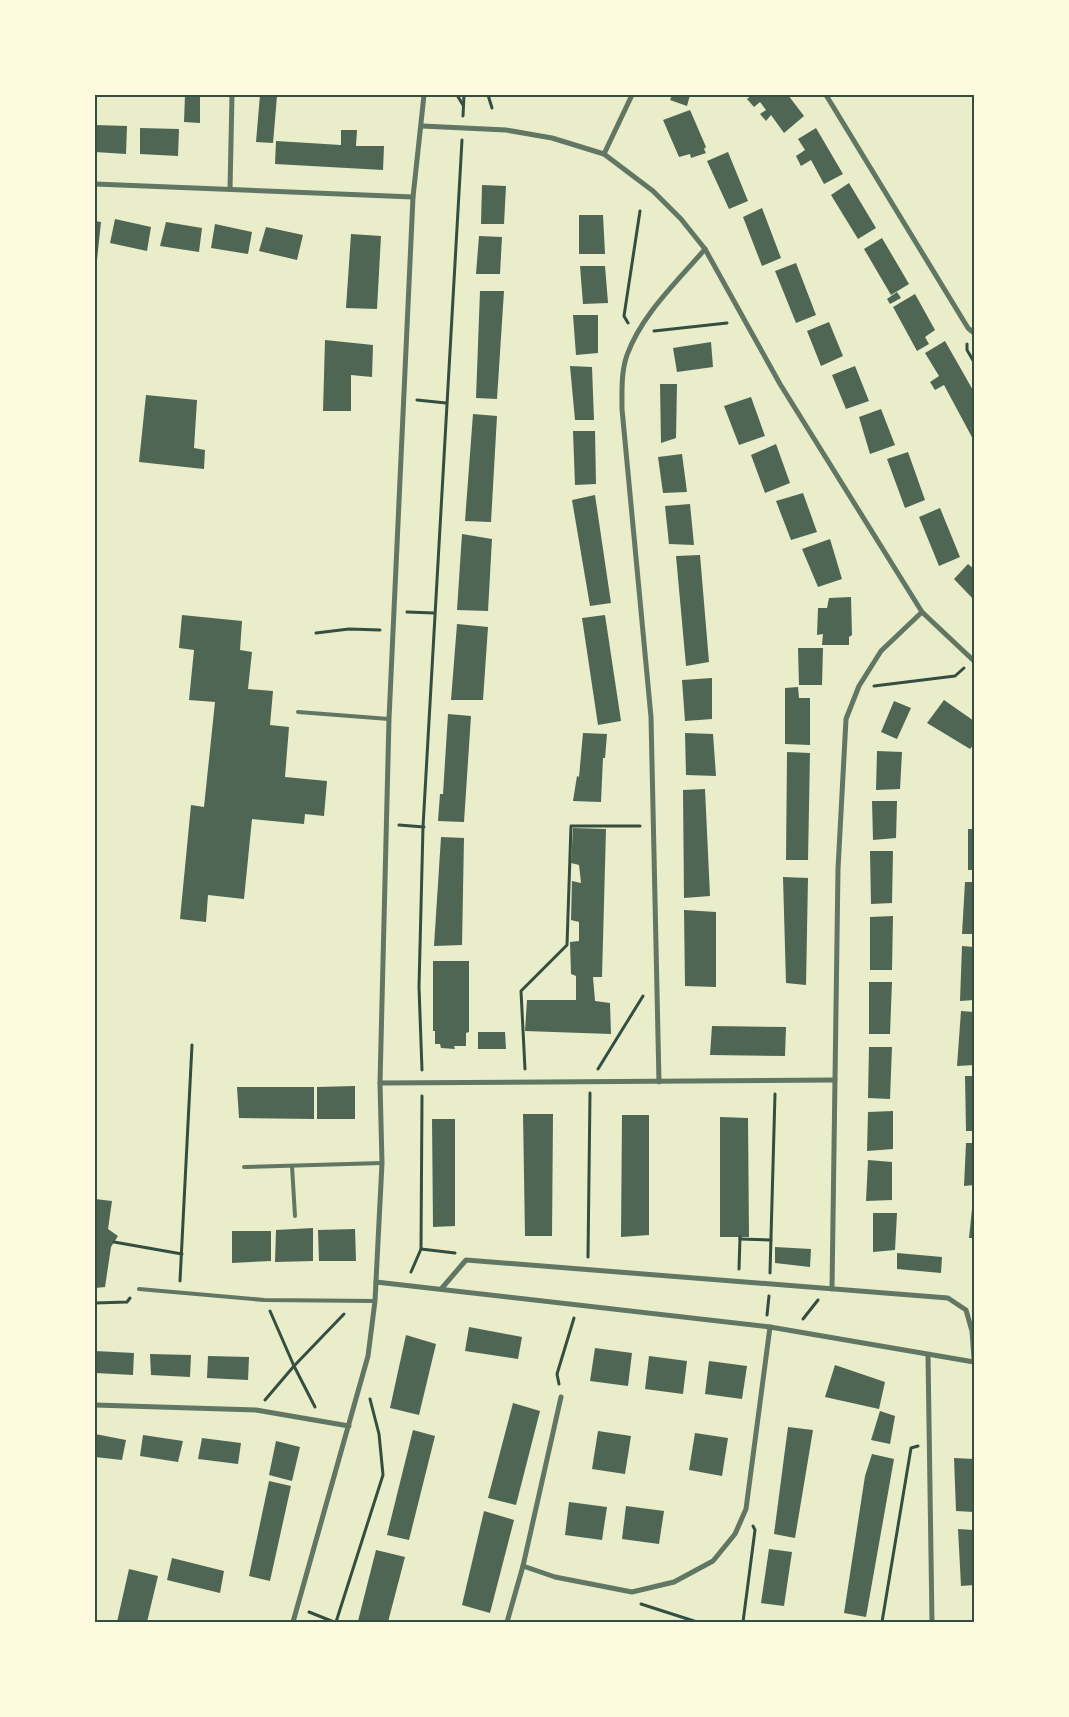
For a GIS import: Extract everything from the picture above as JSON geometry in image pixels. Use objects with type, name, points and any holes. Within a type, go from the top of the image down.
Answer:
[{"type":"street","points":[[230,189],[232,95]]},
{"type":"street","points":[[293,1622],[364,1374],[376,1301],[382,1163],[380,1083],[389,719],[413,197],[424,95]]},
{"type":"street","points":[[604,154],[632,95]]},
{"type":"street","points":[[826,95],[968,328],[974,333]]},
{"type":"street","points":[[422,126],[506,130],[552,138],[604,154],[652,191],[681,220],[705,249],[780,384],[922,612],[974,661]]},
{"type":"street","points":[[95,184],[413,197]]},
{"type":"street","points":[[659,1082],[651,716],[622,409],[622,383],[626,356],[637,334],[664,296],[705,249]]},
{"type":"street","points":[[832,1289],[838,869],[846,719],[862,680],[881,651],[922,612]]},
{"type":"street","points":[[380,1083],[835,1080]]},
{"type":"street","points":[[376,1282],[767,1326],[928,1355],[974,1361],[972,1331],[966,1310],[948,1298],[466,1260],[442,1288]]},
{"type":"street","points":[[523,1566],[555,1577],[632,1592],[674,1582],[713,1561],[735,1534],[746,1509],[767,1326]]},
{"type":"street","points":[[928,1355],[932,1622]]},
{"type":"street","points":[[507,1622],[523,1566],[561,1397]]},
{"type":"street","points":[[95,1405],[256,1410],[349,1426]]},
{"type":"lane","points":[[298,712],[389,719]]},
{"type":"lane","points":[[244,1167],[382,1163]]},
{"type":"lane","points":[[292,1166],[295,1216]]},
{"type":"lane","points":[[139,1289],[264,1300],[376,1301]]},
{"type":"path","points":[[457,95],[463,105]]},
{"type":"path","points":[[405,1284],[421,1249],[422,1083],[419,986],[424,826],[434,613],[464,95]]},
{"type":"path","points":[[490,95],[492,108]]},
{"type":"path","points":[[640,211],[624,316],[637,334],[728,323]]},
{"type":"path","points":[[404,398],[446,403]]},
{"type":"path","points":[[394,611],[434,613]]},
{"type":"path","points":[[316,633],[349,629],[393,629]]},
{"type":"path","points":[[862,680],[877,687],[955,676],[974,661]]},
{"type":"path","points":[[386,825],[424,826]]},
{"type":"path","points":[[526,1082],[521,991],[567,945],[571,826],[654,826]]},
{"type":"path","points":[[588,1271],[590,1081],[657,974]]},
{"type":"path","points":[[180,1292],[192,1045]]},
{"type":"path","points":[[770,1275],[774,1081]]},
{"type":"path","points":[[739,1261],[740,1238],[771,1240]]},
{"type":"path","points":[[114,1242],[182,1254]]},
{"type":"path","points":[[421,1249],[458,1253]]},
{"type":"path","points":[[767,1326],[770,1284]]},
{"type":"path","points":[[95,1303],[127,1302],[139,1289]]},
{"type":"path","points":[[798,1332],[801,1320],[818,1299],[832,1289]]},
{"type":"path","points":[[264,1300],[321,1422]]},
{"type":"path","points":[[256,1410],[294,1366],[358,1301]]},
{"type":"path","points":[[561,1397],[558,1374],[573,1319],[583,1304]]},
{"type":"path","points":[[297,1608],[335,1622],[383,1475],[379,1434],[364,1374]]},
{"type":"path","points":[[882,1622],[911,1448],[930,1444]]},
{"type":"path","points":[[743,1622],[755,1530],[746,1509]]},
{"type":"path","points":[[632,1592],[642,1606],[697,1622]]},
{"type":"building","points":[[185,95],[200,95],[200,123],[184,122]]},
{"type":"building","points":[[260,95],[277,96],[273,143],[256,142]]},
{"type":"building","points":[[672,95],[690,95],[687,106],[670,100]]},
{"type":"building","points":[[752,95],[788,95],[804,116],[784,133],[771,115],[766,121],[760,114],[766,110],[760,102],[754,107],[747,99]]},
{"type":"building","points":[[690,110],[706,147],[704,149],[706,153],[691,158],[690,154],[679,157],[663,120]]},
{"type":"building","points":[[95,125],[127,126],[126,154],[95,152]]},
{"type":"building","points":[[140,128],[179,129],[178,156],[140,154]]},
{"type":"building","points":[[816,128],[843,174],[824,184],[811,160],[801,166],[796,156],[805,150],[798,139]]},
{"type":"building","points":[[341,130],[357,130],[356,146],[384,146],[383,170],[275,164],[276,141],[341,145]]},
{"type":"building","points":[[728,152],[748,201],[729,209],[707,161]]},
{"type":"building","points":[[849,183],[876,228],[858,239],[831,195]]},
{"type":"building","points":[[482,185],[506,186],[504,224],[481,224]]},
{"type":"building","points":[[762,208],[781,258],[762,266],[743,217]]},
{"type":"building","points":[[579,215],[603,215],[605,254],[579,254]]},
{"type":"building","points":[[115,219],[151,227],[147,251],[110,243]]},
{"type":"building","points":[[95,221],[101,222],[97,260],[95,259]]},
{"type":"building","points":[[166,222],[202,228],[199,252],[160,246]]},
{"type":"building","points":[[215,224],[252,232],[248,254],[211,248]]},
{"type":"building","points":[[266,227],[303,235],[297,260],[259,251]]},
{"type":"building","points":[[351,234],[381,236],[377,309],[346,308]]},
{"type":"building","points":[[479,236],[502,237],[500,274],[476,274]]},
{"type":"building","points":[[882,238],[909,284],[891,295],[864,249]]},
{"type":"building","points":[[796,263],[816,315],[796,323],[775,271]]},
{"type":"building","points":[[580,266],[605,266],[608,303],[583,304]]},
{"type":"building","points":[[480,291],[504,291],[497,399],[476,398]]},
{"type":"building","points":[[897,292],[901,298],[890,304],[887,299]]},
{"type":"building","points":[[915,294],[935,330],[925,337],[929,344],[917,351],[893,307]]},
{"type":"building","points":[[573,315],[598,315],[598,353],[576,355]]},
{"type":"building","points":[[829,322],[843,356],[821,366],[807,331]]},
{"type":"building","points":[[325,340],[373,345],[372,377],[351,375],[351,411],[323,411]]},
{"type":"building","points":[[945,341],[974,392],[974,441],[944,385],[935,390],[930,382],[939,376],[925,353]]},
{"type":"building","points":[[711,342],[713,367],[677,372],[673,348]]},
{"type":"building","points":[[570,366],[592,367],[594,420],[575,420]]},
{"type":"building","points":[[855,366],[869,401],[846,409],[832,375]]},
{"type":"building","points":[[660,384],[677,384],[676,438],[661,443]]},
{"type":"building","points":[[146,395],[197,400],[194,448],[205,450],[204,469],[139,462]]},
{"type":"building","points":[[751,397],[765,436],[739,445],[724,406]]},
{"type":"building","points":[[881,409],[895,445],[870,454],[859,417]]},
{"type":"building","points":[[473,414],[497,416],[491,522],[465,521]]},
{"type":"building","points":[[573,431],[595,431],[596,484],[575,485]]},
{"type":"building","points":[[776,444],[790,483],[765,493],[751,455]]},
{"type":"building","points":[[908,452],[925,500],[905,508],[887,459]]},
{"type":"building","points":[[682,454],[687,492],[663,493],[658,457]]},
{"type":"building","points":[[803,493],[817,532],[791,540],[776,501]]},
{"type":"building","points":[[595,495],[611,603],[590,606],[572,500]]},
{"type":"building","points":[[690,504],[694,545],[669,544],[665,506]]},
{"type":"building","points":[[940,508],[960,557],[939,566],[919,517]]},
{"type":"building","points":[[462,534],[492,539],[488,611],[457,610]]},
{"type":"building","points":[[830,539],[842,579],[818,587],[802,549]]},
{"type":"building","points":[[700,555],[709,662],[686,666],[676,556]]},
{"type":"building","points":[[968,564],[974,569],[974,600],[954,579]]},
{"type":"building","points":[[851,597],[852,635],[849,637],[849,645],[822,645],[823,634],[817,635],[818,608],[827,608],[829,598]]},
{"type":"building","points":[[182,615],[242,621],[240,650],[252,652],[248,689],[273,691],[270,725],[289,727],[285,777],[327,781],[324,816],[305,814],[304,824],[252,819],[244,899],[208,895],[206,922],[180,919],[191,805],[204,807],[215,702],[189,700],[194,650],[179,648]]},
{"type":"building","points":[[605,615],[621,721],[598,725],[582,618]]},
{"type":"building","points":[[457,624],[488,627],[483,700],[451,700]]},
{"type":"building","points":[[798,648],[823,648],[822,685],[799,685]]},
{"type":"building","points":[[712,678],[712,719],[685,721],[682,680]]},
{"type":"building","points":[[798,687],[799,698],[810,698],[810,745],[785,744],[785,688]]},
{"type":"building","points":[[944,700],[974,721],[974,744],[970,749],[927,723]]},
{"type":"building","points":[[894,701],[911,708],[897,739],[881,732]]},
{"type":"building","points":[[448,714],[471,716],[464,822],[438,821],[440,794],[443,794]]},
{"type":"building","points":[[583,733],[607,734],[605,758],[603,758],[601,802],[573,801],[577,776],[579,777]]},
{"type":"building","points":[[685,733],[713,734],[716,776],[686,775]]},
{"type":"building","points":[[877,751],[902,752],[900,789],[876,790]]},
{"type":"building","points":[[787,752],[810,753],[808,860],[786,860]]},
{"type":"building","points":[[705,789],[710,896],[684,898],[683,790]]},
{"type":"building","points":[[872,801],[897,801],[896,838],[873,840]]},
{"type":"building","points":[[573,828],[606,829],[602,977],[593,977],[595,1001],[610,1003],[611,1034],[525,1031],[527,1000],[576,1000],[576,976],[571,974],[570,942],[579,941],[579,922],[571,920],[572,881],[581,883],[579,865],[571,863]]},
{"type":"building","points":[[968,829],[974,829],[974,870],[968,870]]},
{"type":"building","points":[[441,837],[464,838],[462,945],[434,946]]},
{"type":"building","points":[[870,851],[893,851],[892,903],[871,904]]},
{"type":"building","points":[[783,877],[808,878],[806,985],[786,983]]},
{"type":"building","points":[[965,882],[974,882],[974,934],[962,934]]},
{"type":"building","points":[[684,910],[716,912],[716,987],[685,986]]},
{"type":"building","points":[[893,916],[892,970],[870,970],[870,917]]},
{"type":"building","points":[[962,946],[974,947],[974,1000],[960,1001]]},
{"type":"building","points":[[433,961],[469,961],[469,1032],[466,1033],[466,1046],[454,1046],[455,1049],[441,1048],[440,1044],[435,1044],[435,1031],[433,1031]]},
{"type":"building","points":[[869,982],[892,982],[890,1034],[869,1034]]},
{"type":"building","points":[[961,1011],[974,1012],[974,1065],[957,1066]]},
{"type":"building","points":[[712,1026],[786,1027],[785,1056],[710,1055]]},
{"type":"building","points":[[478,1032],[505,1032],[506,1049],[478,1049]]},
{"type":"building","points":[[869,1047],[892,1047],[890,1099],[868,1098]]},
{"type":"building","points":[[965,1076],[974,1076],[974,1131],[966,1131]]},
{"type":"building","points":[[355,1086],[355,1119],[317,1119],[317,1087]]},
{"type":"building","points":[[237,1087],[314,1087],[314,1119],[239,1118]]},
{"type":"building","points":[[893,1111],[893,1149],[867,1151],[868,1112]]},
{"type":"building","points":[[523,1114],[553,1114],[552,1236],[525,1236]]},
{"type":"building","points":[[622,1115],[649,1115],[649,1235],[621,1237]]},
{"type":"building","points":[[720,1117],[748,1118],[749,1237],[720,1237]]},
{"type":"building","points":[[432,1119],[455,1119],[455,1226],[433,1227]]},
{"type":"building","points":[[966,1143],[974,1143],[974,1185],[964,1186]]},
{"type":"building","points":[[868,1160],[892,1162],[892,1200],[866,1201]]},
{"type":"building","points":[[95,1199],[112,1201],[108,1229],[118,1236],[111,1247],[105,1287],[95,1288]]},
{"type":"building","points":[[973,1199],[974,1238],[969,1238]]},
{"type":"building","points":[[873,1213],[897,1213],[895,1250],[873,1252]]},
{"type":"building","points":[[313,1228],[313,1261],[275,1262],[276,1230]]},
{"type":"building","points":[[355,1229],[356,1261],[319,1261],[318,1230]]},
{"type":"building","points":[[232,1231],[271,1231],[271,1261],[232,1263]]},
{"type":"building","points":[[775,1247],[811,1249],[810,1267],[775,1263]]},
{"type":"building","points":[[897,1253],[942,1257],[941,1273],[897,1269]]},
{"type":"building","points":[[469,1327],[522,1337],[518,1359],[465,1351]]},
{"type":"building","points":[[406,1335],[436,1344],[419,1415],[390,1408]]},
{"type":"building","points":[[595,1348],[632,1353],[628,1386],[590,1381]]},
{"type":"building","points":[[95,1351],[134,1353],[133,1375],[95,1373]]},
{"type":"building","points":[[150,1354],[191,1355],[190,1377],[151,1375]]},
{"type":"building","points":[[208,1356],[249,1357],[248,1380],[207,1378]]},
{"type":"building","points":[[649,1356],[687,1361],[683,1394],[645,1389]]},
{"type":"building","points":[[709,1361],[747,1366],[742,1399],[705,1394]]},
{"type":"building","points":[[835,1365],[885,1382],[879,1409],[825,1397]]},
{"type":"building","points":[[513,1403],[540,1411],[516,1505],[488,1498]]},
{"type":"building","points":[[880,1411],[895,1416],[890,1444],[871,1440]]},
{"type":"building","points":[[788,1427],[813,1430],[795,1538],[774,1534]]},
{"type":"building","points":[[413,1430],[435,1436],[409,1540],[387,1535]]},
{"type":"building","points":[[598,1431],[631,1436],[625,1474],[592,1469]]},
{"type":"building","points":[[695,1433],[728,1438],[722,1476],[689,1470]]},
{"type":"building","points":[[95,1434],[126,1440],[122,1460],[95,1457]]},
{"type":"building","points":[[143,1435],[183,1441],[178,1462],[140,1456]]},
{"type":"building","points":[[202,1438],[241,1443],[238,1464],[198,1459]]},
{"type":"building","points":[[276,1441],[300,1447],[292,1481],[269,1475]]},
{"type":"building","points":[[872,1454],[894,1459],[866,1617],[844,1613],[865,1476]]},
{"type":"building","points":[[954,1458],[974,1459],[974,1512],[956,1511]]},
{"type":"building","points":[[269,1481],[291,1486],[270,1581],[249,1576]]},
{"type":"building","points":[[569,1502],[607,1507],[602,1540],[565,1535]]},
{"type":"building","points":[[626,1506],[664,1511],[659,1544],[622,1539]]},
{"type":"building","points":[[484,1511],[514,1520],[490,1613],[462,1605]]},
{"type":"building","points":[[958,1529],[974,1530],[974,1585],[961,1586]]},
{"type":"building","points":[[769,1549],[792,1552],[784,1606],[761,1603]]},
{"type":"building","points":[[376,1550],[405,1557],[388,1622],[358,1621]]},
{"type":"building","points":[[172,1558],[224,1571],[220,1593],[167,1580]]},
{"type":"building","points":[[129,1569],[158,1576],[147,1622],[117,1622]]}]
